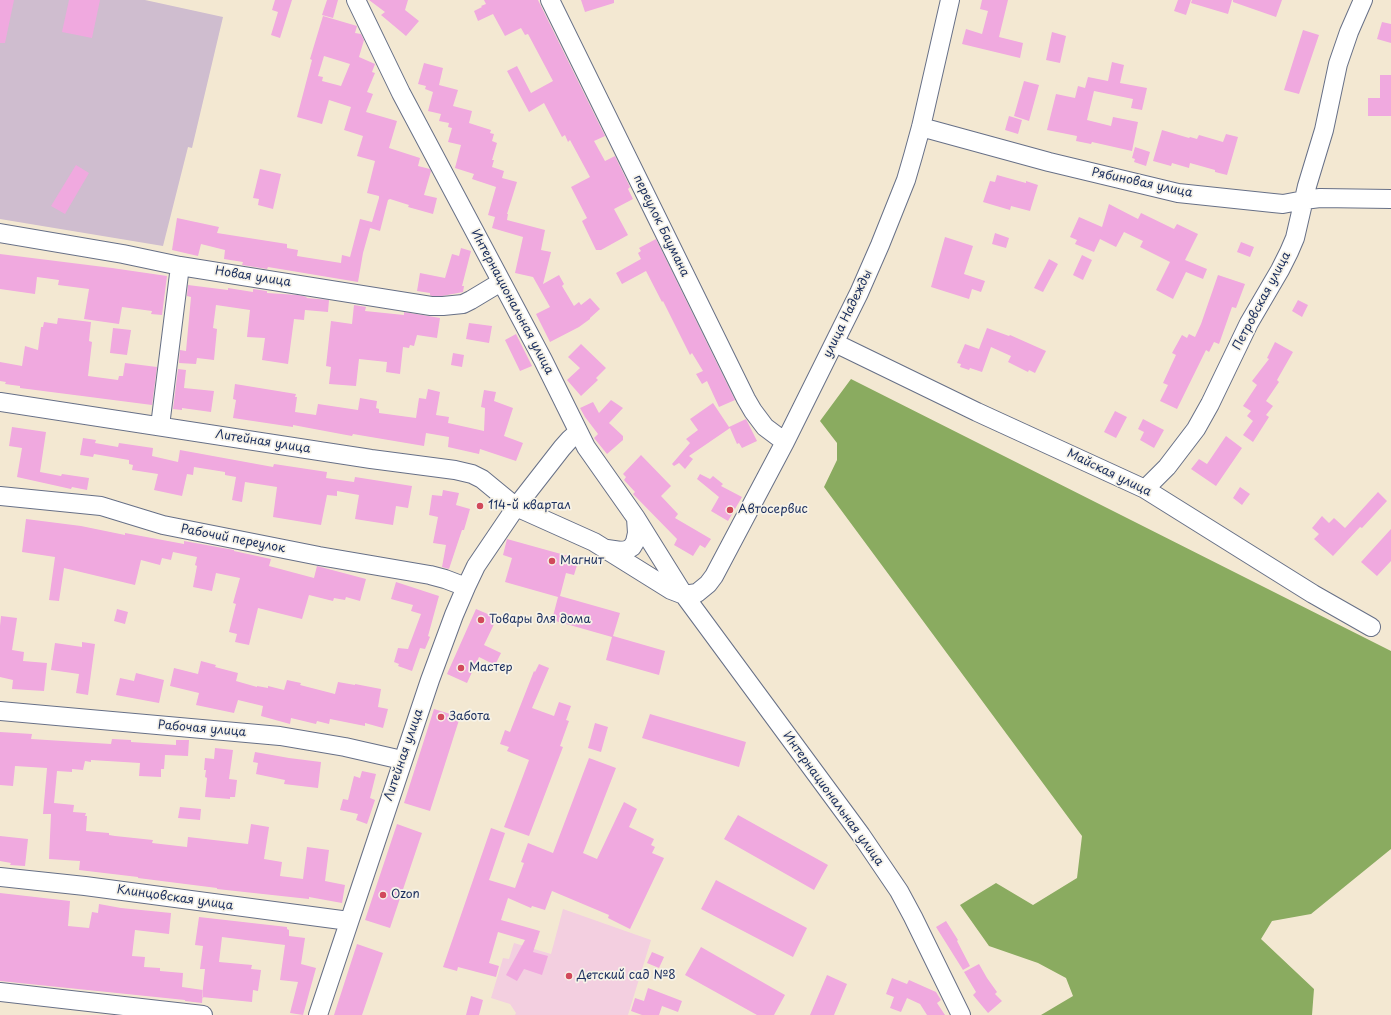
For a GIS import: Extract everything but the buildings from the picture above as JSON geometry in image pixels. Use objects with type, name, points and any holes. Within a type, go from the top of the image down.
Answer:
[{"type":"street","name":"Интернациональная улица","points":[[356,0],[400,93],[563,400],[578,432],[591,454],[636,518],[684,595],[860,835],[899,891],[961,1015]]},
{"type":"street","name":"переулок Баумана","points":[[550,0],[746,399],[753,411],[766,427],[785,442]]},
{"type":"street","name":"улица Надежды","points":[[684,595],[697,593],[708,584],[714,576],[785,442],[859,293],[906,180],[922,127],[950,0]]},
{"type":"street","name":"Петровская улица","points":[[1146,489],[1167,467],[1196,429],[1210,404],[1239,340],[1289,252],[1295,238],[1324,130],[1338,64],[1363,0]]},
{"type":"street","name":"Рябиновая улица","points":[[922,127],[1049,162],[1164,190],[1234,200],[1283,204],[1320,198],[1391,199]]},
{"type":"street","name":"Новая улица","points":[[0,233],[123,254],[180,266],[431,306],[463,304],[501,282]]},
{"type":"street","points":[[160,426],[180,266]]},
{"type":"street","name":"Майская улица","points":[[835,343],[977,412],[1146,489],[1313,594],[1370,627]]},
{"type":"street","name":"Литейная улица","points":[[0,402],[464,472],[482,479],[516,507]]},
{"type":"street","name":"Литейная улица","points":[[318,1015],[402,760],[430,680],[466,587],[480,561],[516,507],[562,448],[578,432]]},
{"type":"street","name":"Рабочий переулок","points":[[0,496],[101,506],[163,525],[305,553],[430,575],[466,587]]},
{"type":"street","points":[[516,507],[607,549],[663,586],[678,594],[684,595]]},
{"type":"street","points":[[607,549],[622,551],[632,547],[638,533],[636,518]]},
{"type":"street","name":"Рабочая улица","points":[[0,712],[280,736],[345,747],[402,760]]},
{"type":"street","name":"Клинцовская улица","points":[[0,877],[85,886],[349,921]]},
{"type":"street","points":[[0,992],[203,1015]]},
{"type":"shaded area","points":[[0,0],[145,0],[223,17],[192,148],[188,147],[163,246],[0,219]]},
{"type":"shaded area","name":"Детский сад №8","points":[[563,909],[651,940],[628,1015],[515,1015],[516,1013],[510,1004],[491,998],[503,958],[509,959],[514,943],[551,954]]},
{"type":"green space","points":[[851,379],[1391,651],[1391,849],[1311,914],[1272,921],[1261,939],[1314,989],[1312,1015],[1041,1015],[1073,996],[1066,978],[1038,963],[989,946],[960,905],[996,883],[1033,905],[1077,878],[1082,836],[824,487],[837,460],[837,443],[820,421]]},
{"type":"place","name":"114-й квартал","points":[[480,506]]},
{"type":"place","name":"Автосервис","points":[[730,510]]},
{"type":"place","name":"Магнит","points":[[552,561]]},
{"type":"place","name":"Товары для дома","points":[[481,620]]},
{"type":"place","name":"Мастер","points":[[461,668]]},
{"type":"place","name":"Забота","points":[[441,717]]},
{"type":"place","name":"Ozon","points":[[383,895]]},
{"type":"place","name":"Детский сад №8","points":[[569,976]]}]
